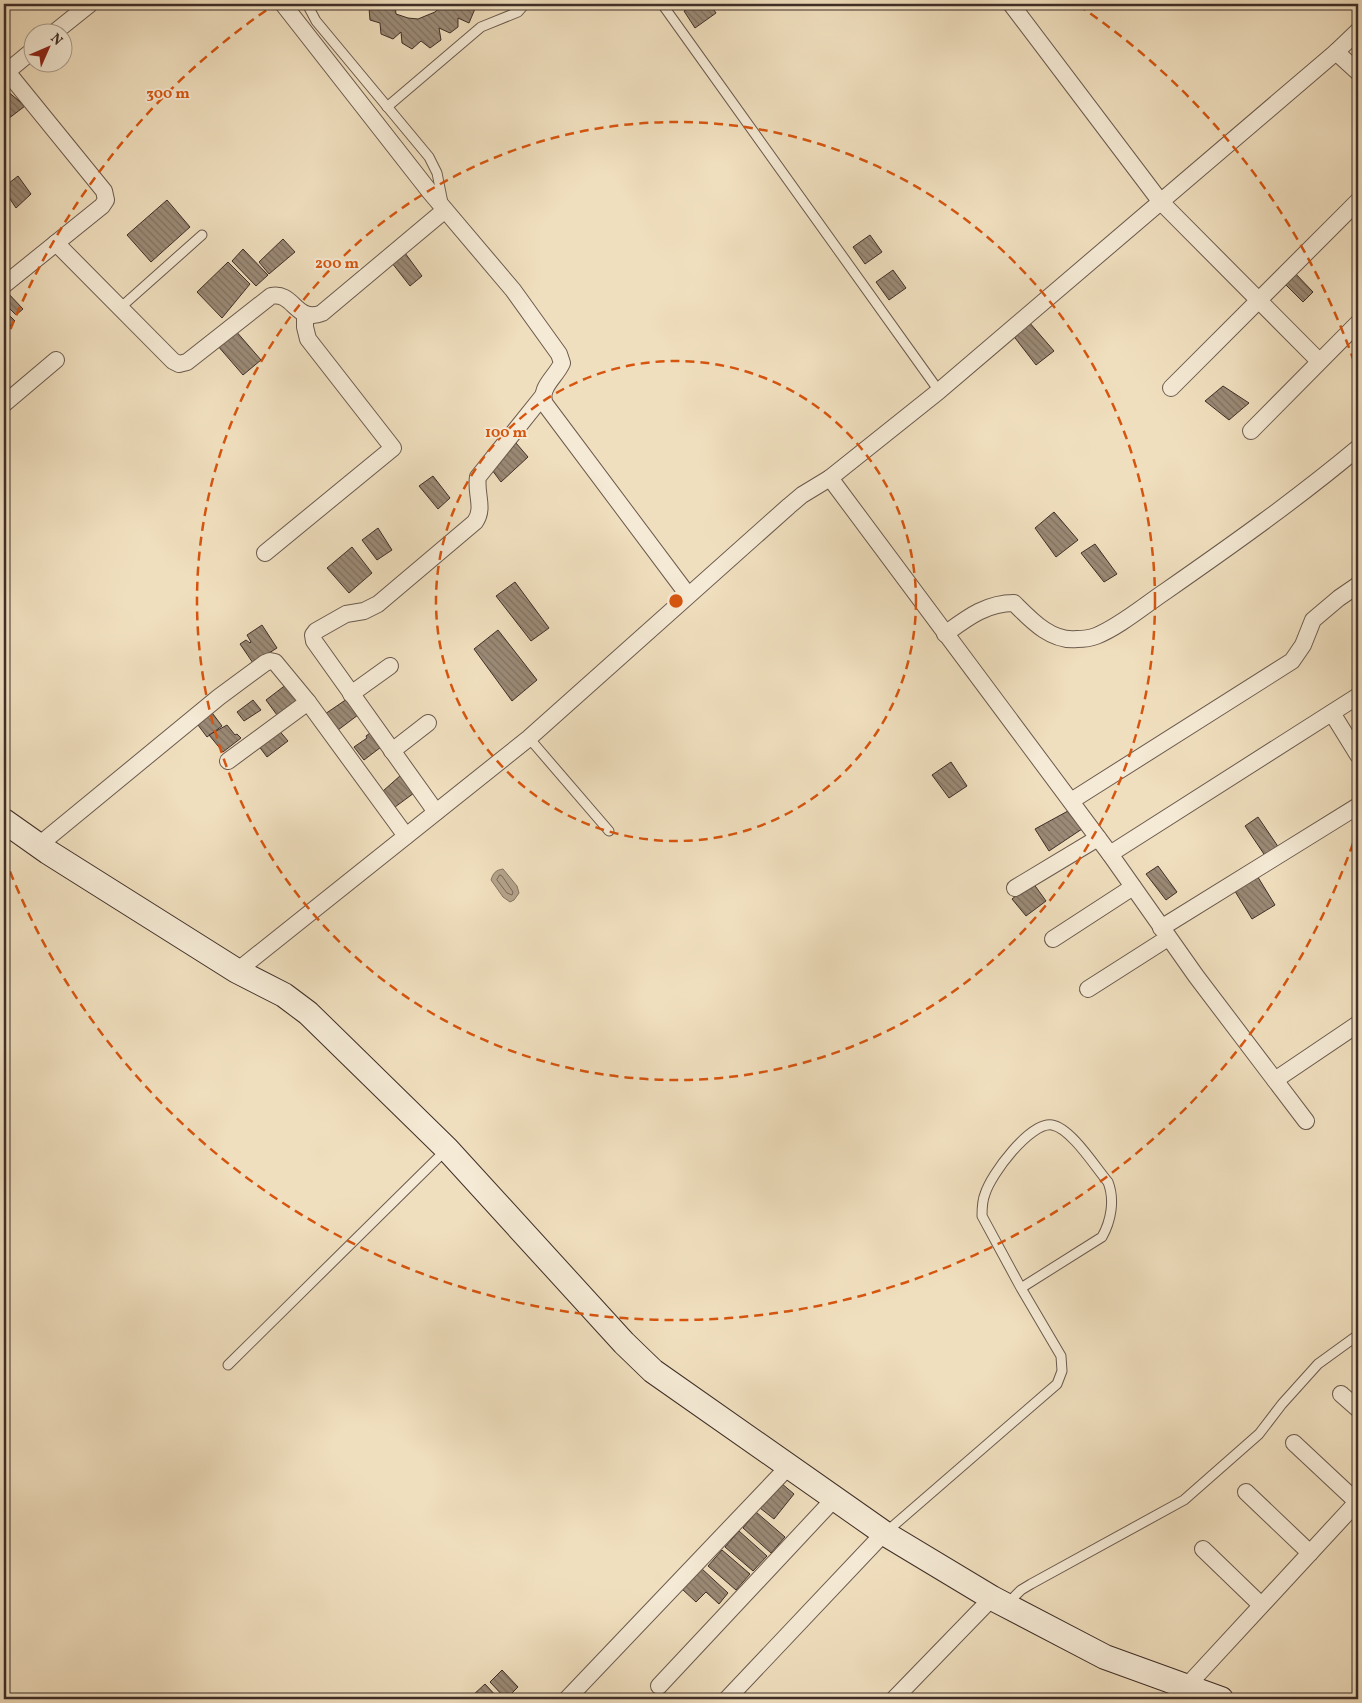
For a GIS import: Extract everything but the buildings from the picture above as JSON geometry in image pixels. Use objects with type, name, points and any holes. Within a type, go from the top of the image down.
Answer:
[{"type":"street","points":[[68,22],[90,4]]},
{"type":"street","points":[[283,4],[445,210],[513,290],[559,354],[562,363],[559,371],[543,392],[542,397],[478,477],[477,484],[481,510],[480,516],[475,522],[378,604],[364,611],[346,614],[316,631],[313,635],[314,641],[436,812]]},
{"type":"street","points":[[1011,4],[1160,201],[1319,361]]},
{"type":"street","points":[[237,971],[529,738],[802,494],[830,478],[939,392],[1336,52],[1358,31]]},
{"type":"street","points":[[1336,52],[1358,72]]},
{"type":"street","points":[[4,285],[102,206],[106,200],[104,191],[5,71],[22,58]]},
{"type":"street","points":[[1170,388],[1358,201]]},
{"type":"street","points":[[56,243],[173,361],[179,364],[187,362],[271,296],[277,295],[284,298],[305,315],[314,317],[322,314],[445,210]]},
{"type":"street","points":[[264,553],[393,448],[308,340],[305,328],[305,315]]},
{"type":"street","points":[[1251,431],[1358,323]]},
{"type":"street","points":[[4,404],[56,360]]},
{"type":"street","points":[[542,397],[545,404],[688,595]]},
{"type":"street","points":[[946,634],[977,611],[1001,603],[1014,603],[1054,636],[1075,640],[1095,637],[1115,626],[1284,507],[1358,448]]},
{"type":"street","points":[[830,478],[1071,801],[1165,933],[1306,1122]]},
{"type":"street","points":[[1071,801],[1292,661],[1303,646],[1313,620],[1358,585]]},
{"type":"street","points":[[39,845],[219,697],[270,660],[275,662],[308,702],[406,836]]},
{"type":"street","points":[[351,694],[390,666]]},
{"type":"street","points":[[1110,854],[1358,696]]},
{"type":"street","points":[[228,761],[308,702]]},
{"type":"street","points":[[1332,713],[1358,755]]},
{"type":"street","points":[[392,750],[428,722]]},
{"type":"street","points":[[1088,988],[1165,933],[1358,806]]},
{"type":"street","points":[[4,821],[237,971],[284,994],[308,1013],[447,1149],[624,1343],[653,1371],[884,1533],[999,1602],[1105,1657],[1221,1699]]},
{"type":"street","points":[[1015,888],[1098,838]]},
{"type":"street","points":[[1053,939],[1133,887]]},
{"type":"street","points":[[1275,1080],[1358,1024]]},
{"type":"street","points":[[1341,1394],[1358,1409]]},
{"type":"street","points":[[1186,1687],[1358,1502],[1294,1443]]},
{"type":"street","points":[[567,1699],[789,1466]]},
{"type":"street","points":[[1246,1492],[1310,1553]]},
{"type":"street","points":[[659,1686],[835,1498]]},
{"type":"street","points":[[727,1699],[884,1533]]},
{"type":"street","points":[[1203,1549],[1261,1605]]},
{"type":"street","points":[[894,1699],[999,1602]]},
{"type":"lane","points":[[307,4],[316,21],[429,158],[437,173],[445,210]]},
{"type":"lane","points":[[387,107],[481,27],[518,12],[525,4]]},
{"type":"lane","points":[[662,4],[939,392]]},
{"type":"lane","points":[[120,308],[202,235]]},
{"type":"lane","points":[[529,738],[609,830]]},
{"type":"lane","points":[[884,1533],[1057,1384],[1062,1371],[1061,1356],[1021,1288],[982,1216],[985,1191],[998,1170],[1031,1132],[1044,1125],[1054,1126],[1068,1134],[1108,1182],[1112,1192],[1112,1206],[1107,1229],[1102,1237],[1021,1288]]},
{"type":"lane","points":[[228,1365],[447,1149]]},
{"type":"lane","points":[[999,1602],[1184,1500],[1259,1434],[1282,1404],[1318,1364],[1358,1335]]},
{"type":"water","points":[[503,869],[517,886],[519,893],[510,902],[503,897],[491,880],[495,872]]}]
